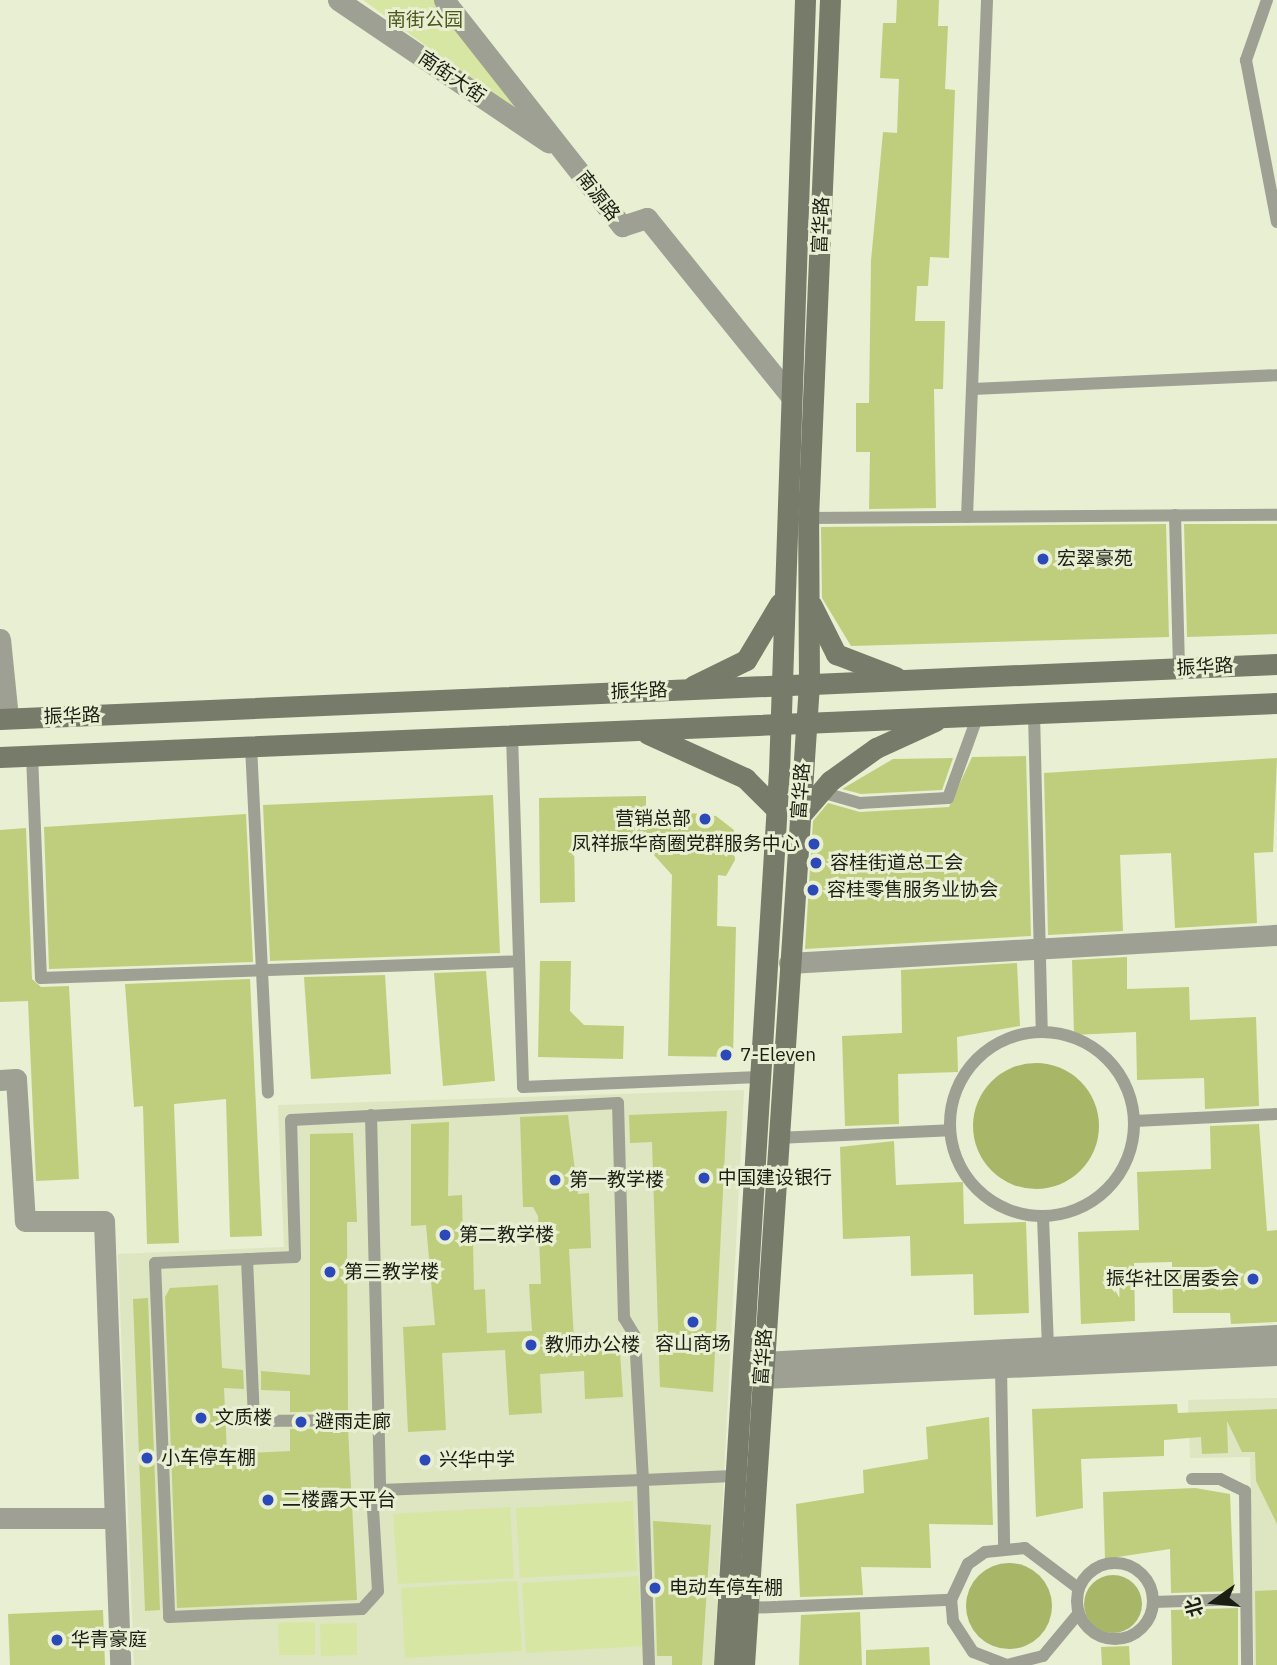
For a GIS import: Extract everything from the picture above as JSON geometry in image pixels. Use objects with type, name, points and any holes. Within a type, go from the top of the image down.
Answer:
[{"type":"street","name":"南街大街","points":[[338,0],[565,154]]},
{"type":"street","name":"南源路","points":[[444,0],[622,226],[647,218],[790,395]]},
{"type":"street","name":"富华路","points":[[724,1665],[733,1476],[776,809],[780,723],[778,685],[805,0]]},
{"type":"street","name":"富华路","points":[[744,1665],[809,684],[808,519],[830,0]]},
{"type":"street","points":[[809,599],[836,654],[905,680]]},
{"type":"street","points":[[686,690],[746,660],[782,601]]},
{"type":"street","points":[[0,639],[4,719]]},
{"type":"street","name":"振华路","points":[[4,719],[1277,664]]},
{"type":"street","name":"振华路","points":[[0,757],[1277,703]]},
{"type":"street","points":[[799,817],[821,792],[876,748],[944,717]]},
{"type":"street","points":[[636,730],[745,778],[776,809]]},
{"type":"street","points":[[789,963],[1277,935]]},
{"type":"street","points":[[0,1080],[16,1079],[10,1151],[25,1222],[104,1221],[120,1665]]},
{"type":"street","points":[[762,1370],[1048,1345],[1277,1335]]},
{"type":"street","points":[[762,1370],[1001,1367],[1277,1354]]},
{"type":"street","points":[[0,1518],[114,1518]]},
{"type":"lane","points":[[967,517],[987,0]]},
{"type":"lane","points":[[1267,0],[1246,60],[1277,222]]},
{"type":"lane","points":[[972,389],[1277,376]]},
{"type":"lane","points":[[1175,515],[1179,668]]},
{"type":"lane","points":[[808,519],[1277,515]]},
{"type":"lane","points":[[1034,713],[1044,948],[1042,1031]]},
{"type":"lane","points":[[821,792],[860,803],[948,798],[978,715]]},
{"type":"lane","points":[[512,735],[523,1087],[759,1077]]},
{"type":"lane","points":[[251,746],[268,1093]]},
{"type":"lane","points":[[32,755],[41,978],[519,961]]},
{"type":"lane","points":[[1042,1031],[1070,1035],[1116,1068],[1135,1121],[1127,1160],[1098,1199],[1044,1217],[990,1201],[956,1158],[950,1130],[965,1072],[994,1045],[1042,1031]]},
{"type":"lane","points":[[371,1115],[380,1490],[373,1510],[378,1591],[362,1608],[169,1617],[155,1263],[295,1257],[291,1120],[371,1115],[618,1103],[624,1318],[635,1336],[649,1665]]},
{"type":"lane","points":[[1135,1121],[1276,1114]]},
{"type":"lane","points":[[777,1138],[950,1130]]},
{"type":"lane","points":[[1044,1217],[1048,1345]]},
{"type":"lane","points":[[247,1259],[254,1421],[378,1420]]},
{"type":"lane","points":[[1001,1367],[1004,1547]]},
{"type":"lane","points":[[380,1490],[733,1476]]},
{"type":"lane","points":[[1192,1479],[1220,1479],[1245,1491],[1247,1665]]},
{"type":"lane","points":[[1078,1588],[1043,1557],[1004,1547],[968,1564],[951,1600],[960,1638],[989,1661],[1007,1665],[1043,1656],[1078,1614]]},
{"type":"lane","points":[[1119,1563],[1142,1574],[1153,1602],[1140,1631],[1117,1640],[1093,1634],[1078,1614],[1078,1588],[1094,1569],[1119,1563]]},
{"type":"lane","points":[[1153,1602],[1246,1599]]},
{"type":"lane","points":[[748,1608],[951,1600]]},
{"type":"shaded area","name":"兴华中学","points":[[744,1090],[714,1665],[134,1665],[118,1254],[284,1247],[278,1105]]},
{"type":"shaded area","points":[[1277,1398],[1277,1665],[1254,1665],[1250,1457],[1190,1458],[1188,1400]]},
{"type":"green space","name":"南街公园","points":[[363,0],[435,0],[525,118]]},
{"type":"green space","points":[[1036,1063],[1060,1068],[1080,1082],[1094,1102],[1099,1126],[1094,1150],[1080,1170],[1060,1184],[1036,1189],[1012,1184],[992,1170],[978,1150],[973,1126],[978,1102],[992,1082],[1012,1068]]},
{"type":"green space","points":[[633,1501],[637,1571],[520,1578],[516,1508]]},
{"type":"green space","points":[[510,1507],[514,1578],[398,1584],[393,1514]]},
{"type":"green space","points":[[1009,1563],[1026,1566],[1040,1575],[1049,1589],[1052,1606],[1049,1623],[1040,1637],[1026,1646],[1009,1649],[992,1646],[978,1637],[969,1623],[966,1606],[969,1589],[978,1575],[992,1566]]},
{"type":"green space","points":[[1113,1575],[1129,1580],[1137,1588],[1142,1604],[1137,1620],[1129,1628],[1113,1633],[1097,1628],[1089,1620],[1084,1604],[1089,1588],[1097,1580]]},
{"type":"green space","points":[[638,1576],[643,1646],[526,1653],[522,1583]]},
{"type":"green space","points":[[517,1581],[522,1651],[405,1658],[401,1588]]},
{"type":"green space","points":[[315,1622],[315,1655],[279,1655],[278,1623]]},
{"type":"green space","points":[[357,1623],[357,1655],[321,1656],[320,1624]]},
{"type":"building","points":[[897,0],[939,0],[938,26],[948,26],[945,89],[955,90],[949,258],[930,257],[928,286],[917,286],[915,321],[945,321],[943,389],[934,389],[936,508],[869,509],[870,452],[856,452],[856,403],[869,403],[871,261],[883,132],[897,133],[899,79],[880,78],[883,23],[896,23]]},
{"type":"building","name":"宏翠豪苑","points":[[1166,524],[1169,637],[851,646],[822,598],[821,527]]},
{"type":"building","points":[[1184,524],[1277,524],[1277,634],[1187,637]]},
{"type":"building","points":[[1026,756],[1031,936],[805,949],[813,821],[828,803],[860,812],[949,807],[972,757]]},
{"type":"building","points":[[953,758],[942,790],[861,794],[842,789],[893,759]]},
{"type":"building","points":[[1277,758],[1273,852],[1254,853],[1257,923],[1175,928],[1171,853],[1120,855],[1123,931],[1048,935],[1044,773]]},
{"type":"building","points":[[493,795],[500,953],[270,961],[263,805]]},
{"type":"building","points":[[646,796],[646,819],[674,811],[716,816],[734,830],[735,860],[726,876],[718,875],[717,926],[736,927],[733,1057],[668,1056],[672,875],[636,835],[574,836],[575,902],[540,903],[539,798]]},
{"type":"building","points":[[246,814],[253,962],[49,969],[44,827]]},
{"type":"building","points":[[26,828],[32,979],[41,987],[69,986],[79,1179],[36,1181],[28,1001],[0,1002],[0,830]]},
{"type":"building","points":[[1127,957],[1127,989],[1189,987],[1190,1020],[1256,1017],[1259,1106],[1205,1109],[1204,1078],[1137,1080],[1136,1032],[1074,1035],[1072,960]]},
{"type":"building","points":[[540,961],[571,961],[570,1011],[584,1025],[624,1026],[623,1059],[538,1057]]},
{"type":"building","points":[[1017,963],[1020,1026],[957,1037],[958,1072],[898,1074],[899,1124],[845,1126],[842,1036],[902,1033],[901,970]]},
{"type":"building","points":[[486,971],[495,1081],[443,1086],[434,973]]},
{"type":"building","points":[[385,975],[391,1074],[311,1079],[304,977]]},
{"type":"building","points":[[250,979],[262,1236],[230,1237],[226,1099],[174,1104],[179,1243],[147,1244],[143,1106],[134,1107],[125,984]]},
{"type":"building","points":[[727,1111],[713,1392],[660,1387],[652,1142],[630,1143],[629,1115]]},
{"type":"building","points":[[568,1115],[578,1194],[589,1193],[591,1248],[569,1249],[574,1341],[619,1338],[623,1397],[585,1399],[584,1371],[540,1374],[542,1413],[509,1415],[505,1350],[442,1353],[446,1430],[408,1432],[403,1327],[435,1325],[426,1225],[411,1226],[411,1124],[449,1122],[448,1196],[462,1195],[463,1243],[473,1243],[474,1290],[485,1289],[487,1333],[532,1331],[529,1284],[541,1284],[538,1216],[533,1207],[523,1207],[520,1117]]},
{"type":"building","points":[[1259,1124],[1267,1231],[1277,1230],[1277,1322],[1231,1324],[1230,1313],[1173,1313],[1172,1262],[1134,1263],[1135,1321],[1081,1324],[1078,1232],[1139,1230],[1137,1172],[1211,1169],[1210,1126]]},
{"type":"building","name":"第三教学楼","points":[[353,1133],[357,1222],[347,1222],[348,1411],[290,1412],[290,1391],[261,1390],[261,1371],[310,1375],[310,1134]]},
{"type":"building","points":[[894,1141],[896,1185],[963,1182],[964,1224],[1026,1222],[1029,1313],[974,1315],[973,1274],[911,1276],[910,1236],[843,1239],[840,1147]]},
{"type":"building","name":"文质楼","points":[[218,1285],[222,1368],[243,1370],[244,1389],[224,1388],[227,1454],[290,1451],[290,1429],[348,1429],[357,1600],[177,1608],[165,1297],[170,1288]]},
{"type":"building","name":"小车停车棚","points":[[148,1298],[160,1610],[145,1611],[133,1299]]},
{"type":"building","points":[[1177,1404],[1178,1413],[1277,1409],[1277,1524],[1256,1481],[1255,1452],[1242,1452],[1227,1421],[1228,1453],[1202,1454],[1201,1437],[1164,1440],[1164,1456],[1081,1459],[1083,1508],[1036,1517],[1032,1409]]},
{"type":"building","points":[[989,1417],[993,1525],[929,1524],[931,1568],[861,1567],[863,1595],[800,1597],[796,1504],[864,1493],[863,1470],[928,1459],[926,1427]]},
{"type":"building","points":[[1195,1488],[1230,1494],[1234,1591],[1171,1593],[1170,1549],[1105,1559],[1103,1492]]},
{"type":"building","points":[[653,1521],[711,1525],[702,1665],[672,1665],[672,1656],[657,1656]]},
{"type":"building","points":[[1277,1590],[1277,1665],[1256,1665],[1255,1591]]},
{"type":"building","points":[[1238,1608],[1238,1665],[1172,1665],[1171,1610]]},
{"type":"building","name":"华青豪庭","points":[[103,1610],[105,1665],[10,1665],[8,1614]]},
{"type":"building","points":[[860,1612],[862,1665],[799,1665],[801,1615]]},
{"type":"building","points":[[1129,1646],[1130,1665],[1102,1665],[1101,1647]]},
{"type":"building","points":[[929,1647],[930,1665],[866,1665],[866,1650]]},
{"type":"place","name":"宏翠豪苑","points":[[1043,559]]},
{"type":"place","name":"营销总部","points":[[705,819]]},
{"type":"place","name":"凤祥振华商圈党群服务中心","points":[[814,844]]},
{"type":"place","name":"容桂街道总工会","points":[[816,863]]},
{"type":"place","name":"容桂零售服务业协会","points":[[813,890]]},
{"type":"place","name":"7-Eleven","points":[[726,1055]]},
{"type":"place","name":"中国建设银行","points":[[704,1178]]},
{"type":"place","name":"第一教学楼","points":[[555,1180]]},
{"type":"place","name":"第二教学楼","points":[[445,1235]]},
{"type":"place","name":"第三教学楼","points":[[330,1272]]},
{"type":"place","name":"振华社区居委会","points":[[1253,1279]]},
{"type":"place","name":"容山商场","points":[[693,1322]]},
{"type":"place","name":"教师办公楼","points":[[531,1345]]},
{"type":"place","name":"文质楼","points":[[201,1418]]},
{"type":"place","name":"避雨走廊","points":[[301,1422]]},
{"type":"place","name":"小车停车棚","points":[[147,1458]]},
{"type":"place","name":"兴华中学","points":[[425,1460]]},
{"type":"place","name":"二楼露天平台","points":[[268,1500]]},
{"type":"place","name":"电动车停车棚","points":[[655,1588]]},
{"type":"place","name":"华青豪庭","points":[[57,1640]]}]
